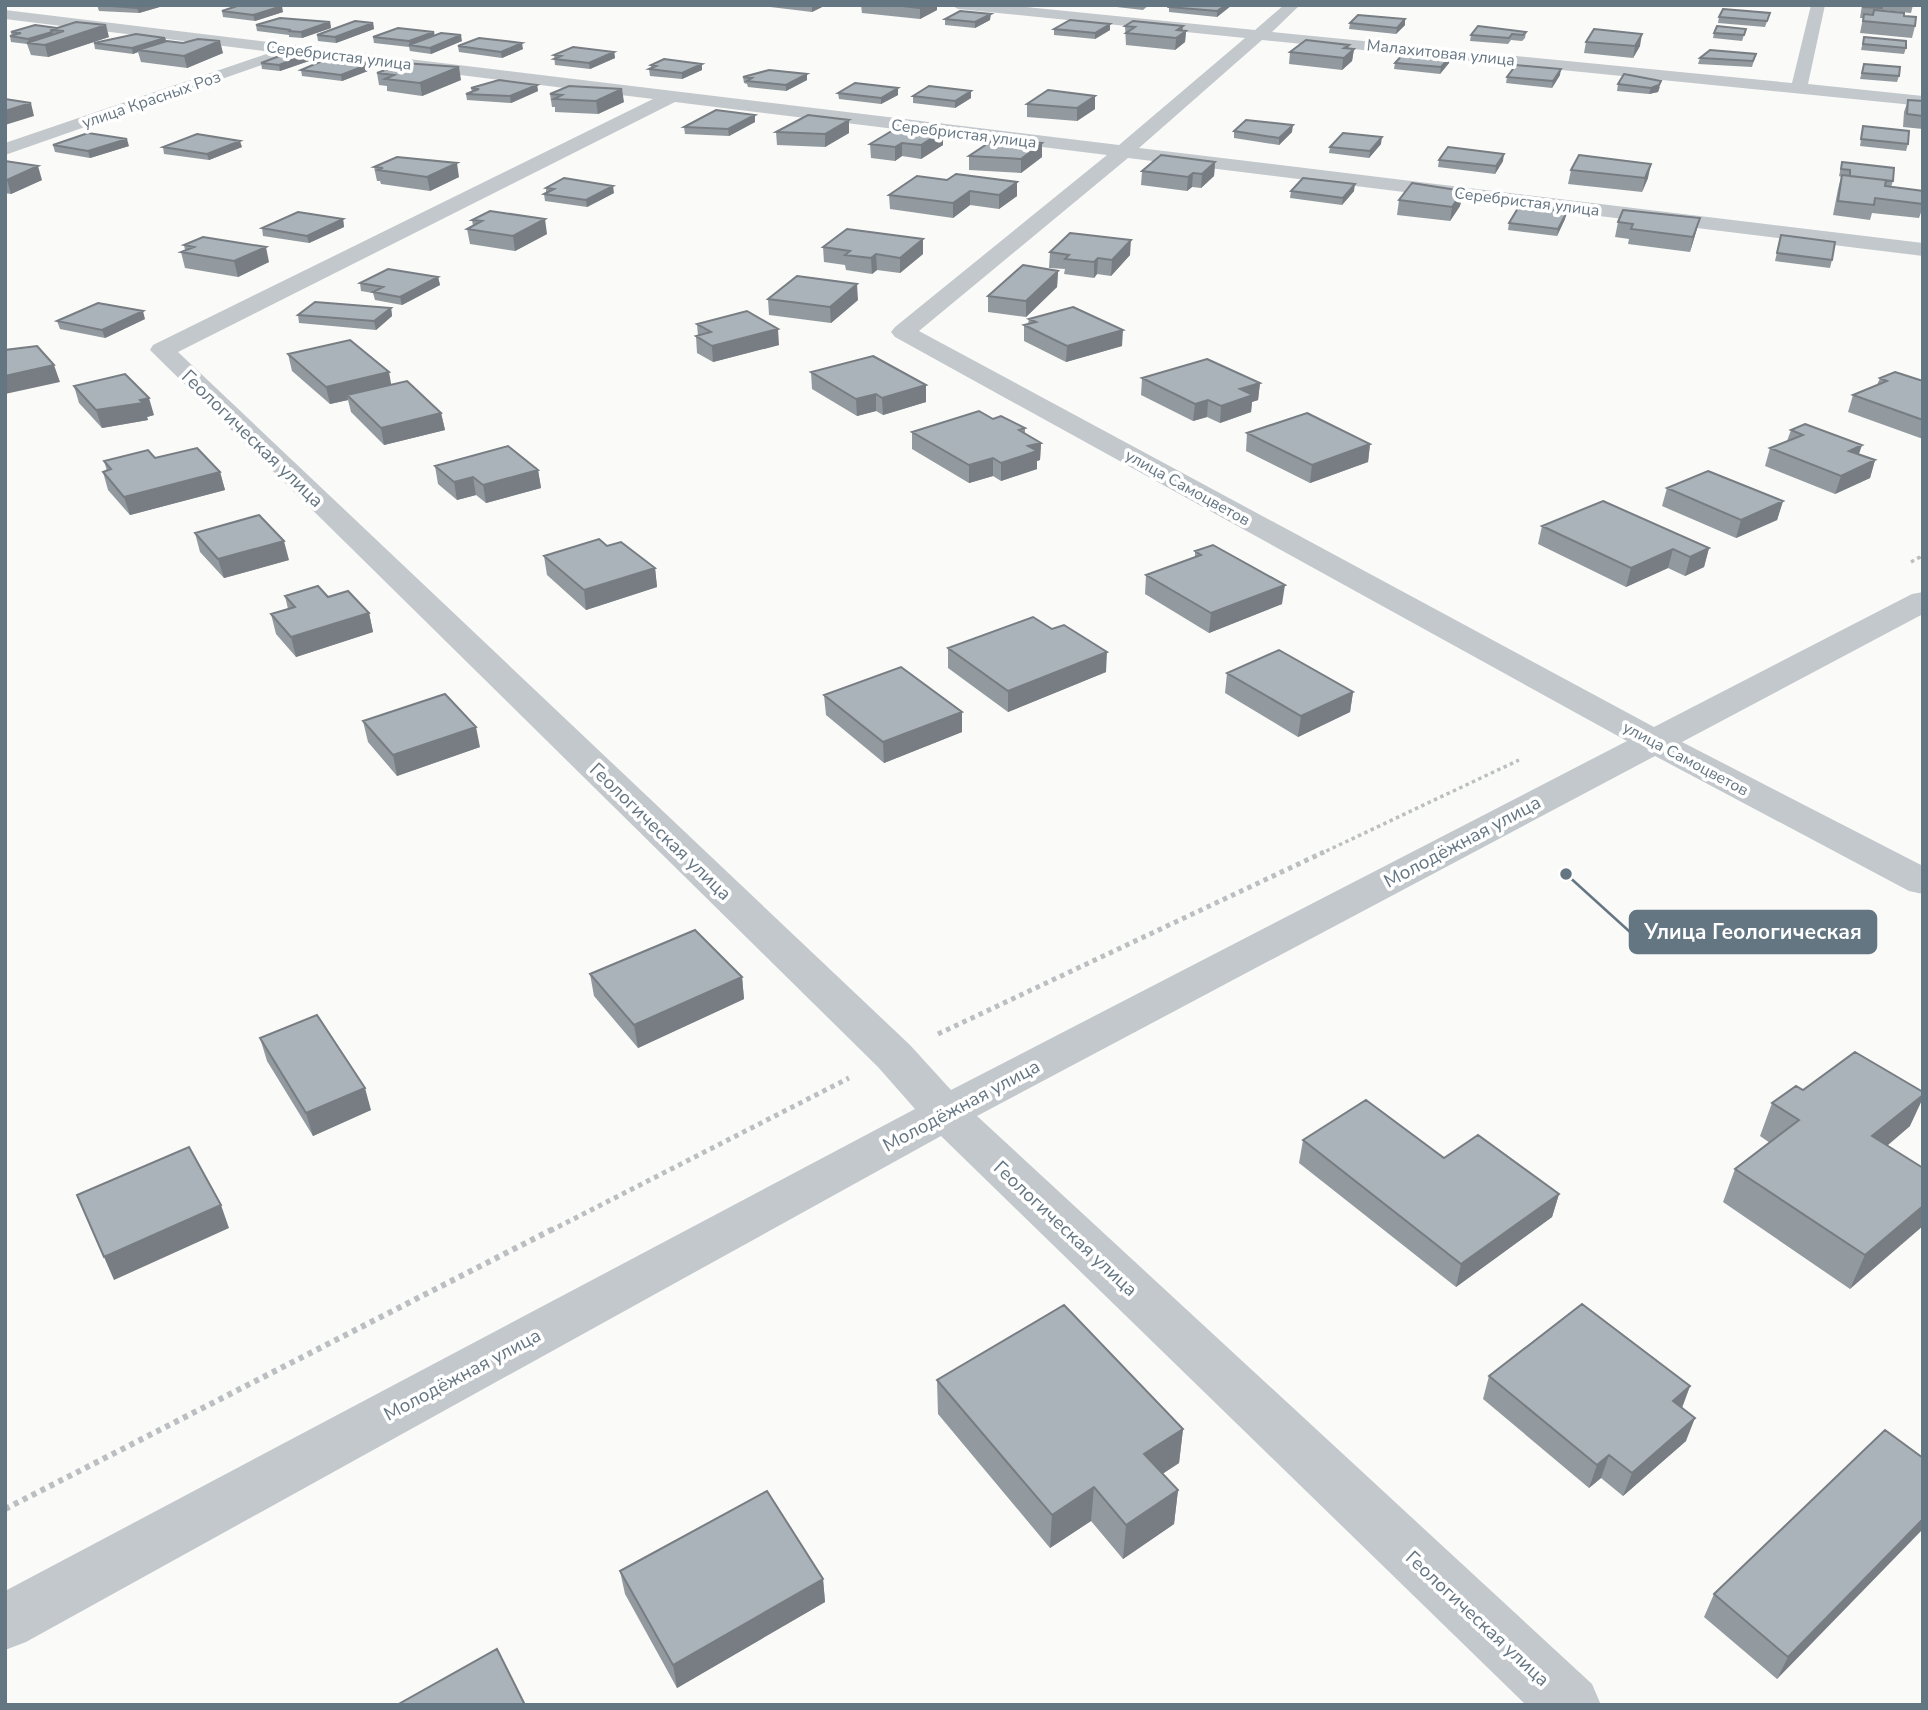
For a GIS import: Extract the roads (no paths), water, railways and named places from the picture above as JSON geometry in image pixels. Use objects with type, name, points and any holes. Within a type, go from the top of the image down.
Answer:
[{"type":"street","name":"Малахитовая улица","points":[[958,5],[1923,101]]},
{"type":"street","name":"улица Самоцветов","points":[[1293,5],[1123,152],[903,332],[1653,741],[1923,882]]},
{"type":"street","points":[[1799,88],[1818,5]]},
{"type":"street","name":"Серебристая улица","points":[[5,14],[1923,250]]},
{"type":"street","name":"улица Красных Роз","points":[[5,149],[296,49]]},
{"type":"street","name":"Геологическая улица","points":[[671,97],[162,350],[894,1056],[945,1113],[1570,1705]]},
{"type":"street","name":"Молодёжная улица","points":[[5,1622],[945,1113],[1653,741],[1911,585]]},
{"type":"place","name":"Улица Геологическая","points":[[1566,874]]}]
